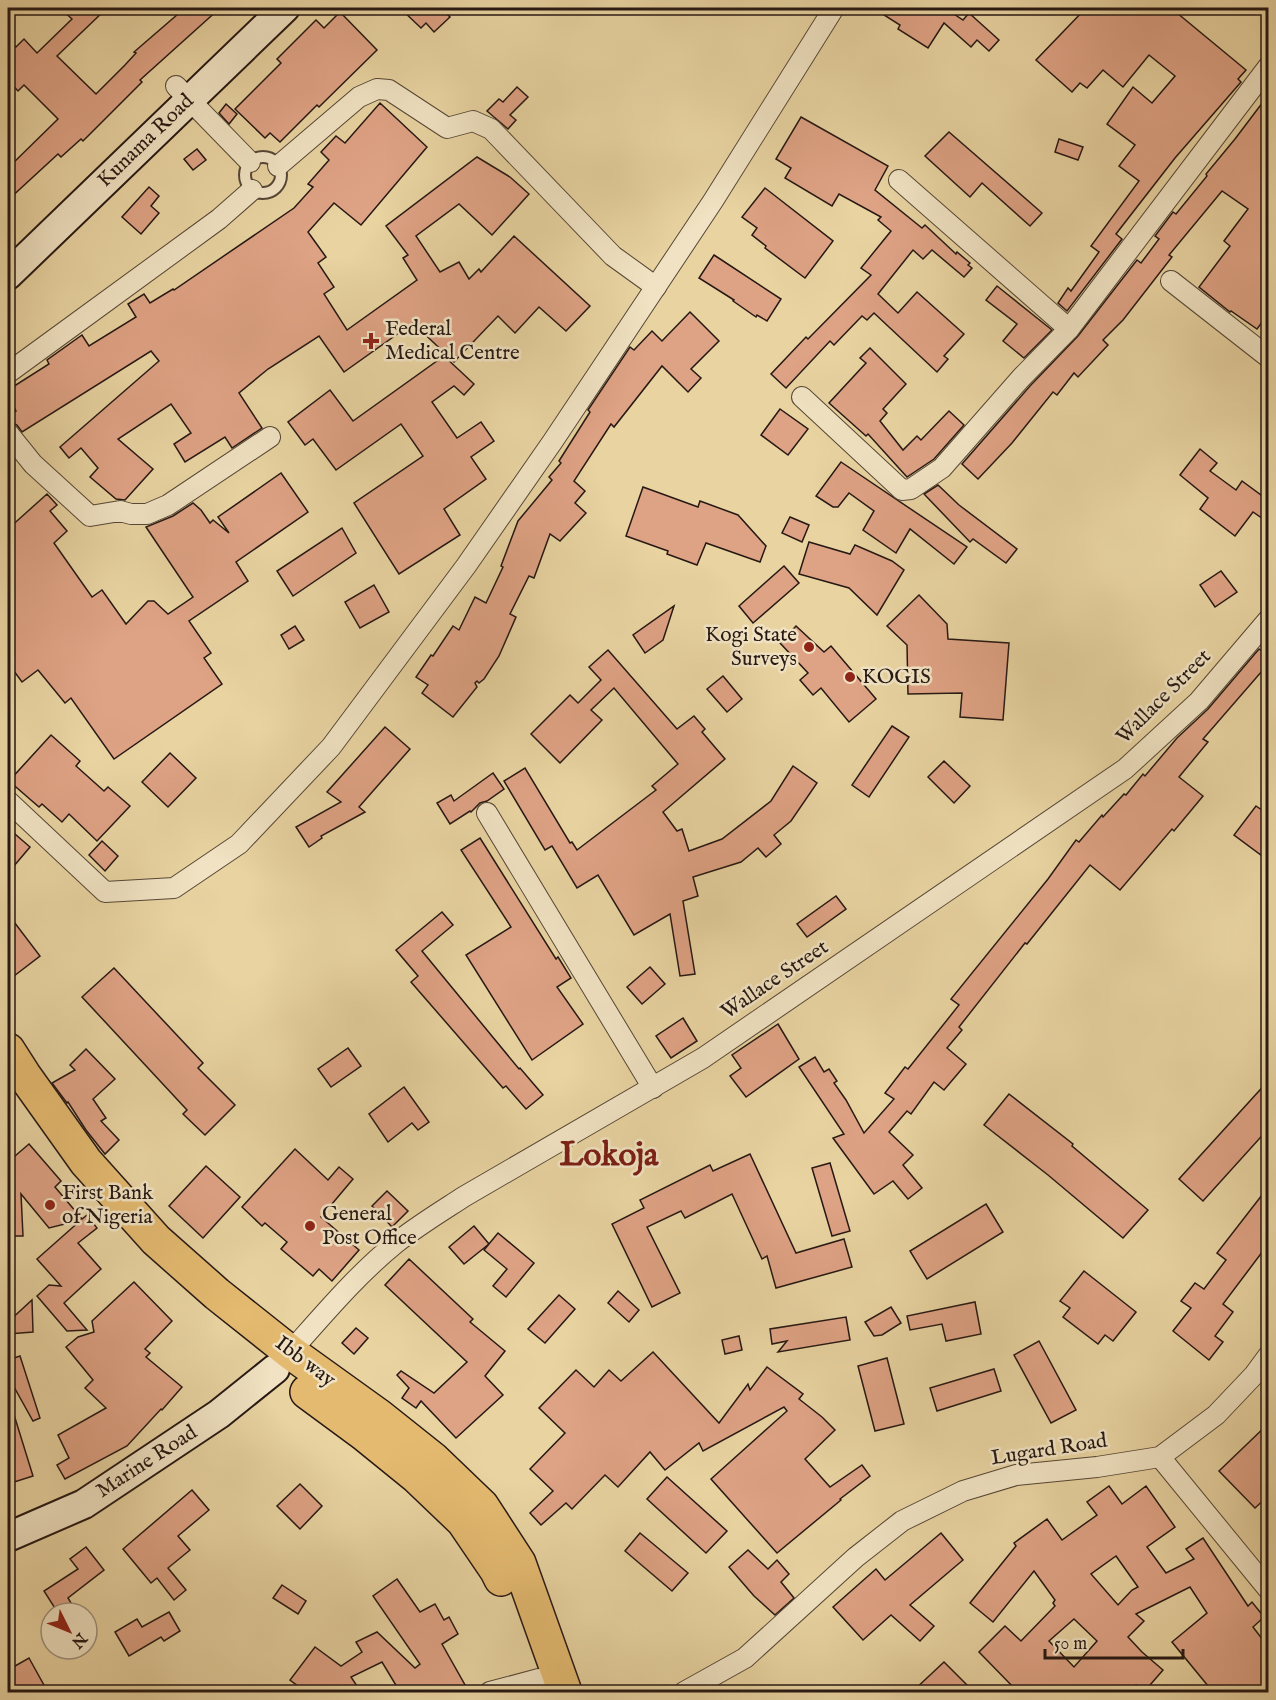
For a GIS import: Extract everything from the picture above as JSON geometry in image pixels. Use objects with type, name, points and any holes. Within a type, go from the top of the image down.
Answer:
[{"type":"highway","name":"Ibb way","points":[[8,1050],[86,1161],[149,1232],[218,1294],[283,1360],[379,1416],[433,1459],[482,1506],[519,1563],[549,1688]]},
{"type":"highway","points":[[8,1086],[71,1175],[141,1252],[200,1309],[283,1360]]},
{"type":"main road","name":"Kunama Road","points":[[8,275],[182,93],[258,8]]},
{"type":"main road","name":"Kunama Road","points":[[8,250],[182,93],[285,8]]},
{"type":"main road","name":"Marine Road","points":[[8,1537],[84,1504],[219,1414],[283,1360]]},
{"type":"street","points":[[8,801],[105,892],[174,888],[239,844],[331,747],[392,668],[533,470],[713,201],[834,8]]},
{"type":"street","points":[[802,396],[902,490],[911,489],[942,468],[1021,378],[1069,328],[1269,67]]},
{"type":"street","points":[[278,166],[358,97],[377,89],[389,90],[447,128],[473,121],[491,129],[613,256],[656,287]]},
{"type":"street","points":[[182,93],[250,162]]},
{"type":"street","points":[[899,180],[1069,328]]},
{"type":"street","points":[[8,373],[219,219],[252,190]]},
{"type":"street","points":[[1171,281],[1269,357]]},
{"type":"street","points":[[8,433],[33,464],[90,516],[120,511],[147,514],[168,505],[270,437]]},
{"type":"street","name":"Wallace Street","points":[[283,1360],[363,1272],[419,1226],[465,1196],[703,1058],[1125,769],[1199,701],[1269,620]]},
{"type":"street","points":[[487,813],[653,1088]]},
{"type":"street","name":"Lugard Road","points":[[684,1692],[744,1658],[856,1557],[902,1521],[963,1491],[1016,1475],[1096,1467],[1160,1457],[1216,1415],[1269,1356]]},
{"type":"street","points":[[1160,1457],[1269,1589]]},
{"type":"street","points":[[490,1692],[549,1688]]},
{"type":"lane","points":[[260,157],[270,158],[278,166],[281,175],[279,185],[271,192],[261,194],[252,190],[245,182],[245,171],[250,162],[260,157]]},
{"type":"building","points":[[60,8],[107,8],[57,56],[96,94],[136,53],[134,52],[185,8],[220,8],[140,80],[142,82],[83,141],[81,139],[61,157],[58,154],[8,200],[8,168],[58,119],[24,85],[18,91],[8,80],[8,39],[16,47],[24,39],[37,53],[72,19]]},
{"type":"building","points":[[400,8],[441,8],[450,17],[434,32],[426,23],[421,28]]},
{"type":"building","points":[[873,8],[953,8],[951,12],[963,20],[969,13],[999,40],[989,51],[977,40],[971,47],[944,23],[928,48],[898,29],[900,25]]},
{"type":"building","points":[[1086,8],[1171,8],[1246,70],[1238,79],[1241,82],[1175,158],[1116,234],[1122,239],[1067,311],[1058,303],[1068,288],[1071,291],[1099,252],[1091,246],[1139,181],[1119,166],[1135,145],[1107,124],[1133,87],[1152,103],[1175,76],[1149,55],[1123,87],[1103,70],[1087,88],[1080,83],[1072,92],[1036,60]]},
{"type":"building","points":[[340,12],[377,50],[280,142],[270,133],[265,138],[235,109],[281,63],[277,59],[316,20],[324,28]]},
{"type":"building","points":[[517,87],[528,97],[510,115],[516,120],[508,129],[487,111],[499,99],[503,102]]},
{"type":"building","points":[[1269,94],[1269,313],[1257,329],[1230,312],[1199,287],[1230,246],[1224,241],[1248,209],[1222,191],[1169,255],[1172,257],[1123,320],[1103,340],[1108,345],[1078,377],[1074,373],[1057,395],[1053,392],[1012,443],[978,479],[962,464],[1030,386],[1078,336],[1137,260],[1141,263],[1159,239],[1155,236],[1173,212],[1176,214],[1207,176],[1206,174]]},
{"type":"building","points":[[380,103],[427,147],[361,225],[334,203],[308,232],[326,257],[318,263],[334,287],[324,294],[347,330],[417,280],[403,258],[408,255],[386,226],[477,157],[510,177],[529,194],[492,235],[459,204],[416,236],[440,272],[459,262],[469,279],[479,269],[481,272],[514,236],[590,306],[566,331],[539,307],[515,333],[498,316],[454,362],[413,323],[344,372],[319,336],[268,369],[239,393],[262,428],[232,448],[225,437],[185,462],[174,444],[191,433],[171,404],[118,439],[153,469],[125,500],[116,499],[90,477],[98,468],[81,448],[69,458],[60,447],[159,361],[151,351],[22,432],[17,425],[9,421],[8,416],[16,411],[8,396],[8,390],[49,364],[47,360],[82,335],[89,346],[136,317],[128,304],[144,294],[150,303],[174,290],[294,208],[313,187],[308,184],[329,160],[321,152],[336,136],[345,143]]},
{"type":"building","points":[[226,104],[237,114],[229,124],[219,113]]},
{"type":"building","points":[[801,117],[888,166],[875,190],[922,228],[925,225],[956,254],[957,252],[970,263],[968,265],[972,268],[964,277],[932,250],[923,259],[913,250],[878,294],[898,313],[917,292],[964,334],[944,356],[948,359],[937,372],[874,313],[867,320],[862,316],[834,345],[830,341],[786,388],[771,374],[871,275],[861,268],[891,231],[878,220],[881,217],[839,194],[832,206],[785,178],[791,168],[776,159]]},
{"type":"building","points":[[949,132],[1042,213],[1030,226],[982,183],[970,197],[925,156]]},
{"type":"building","points":[[1059,139],[1083,147],[1078,160],[1055,152]]},
{"type":"building","points":[[197,149],[206,160],[193,170],[184,159]]},
{"type":"building","points":[[149,187],[159,196],[151,206],[159,213],[141,234],[122,217]]},
{"type":"building","points":[[765,188],[833,241],[805,278],[765,248],[766,246],[752,235],[757,228],[742,217]]},
{"type":"building","points":[[714,255],[781,299],[767,321],[757,315],[756,317],[699,278]]},
{"type":"building","points":[[997,286],[1052,330],[1024,358],[1003,341],[1017,324],[986,300]]},
{"type":"building","points":[[690,312],[719,341],[691,369],[701,378],[688,392],[662,366],[614,427],[611,424],[574,481],[585,491],[575,503],[586,513],[560,541],[550,534],[534,578],[529,576],[510,614],[516,617],[499,656],[484,679],[475,683],[477,687],[453,717],[422,693],[428,685],[416,677],[453,626],[459,630],[475,597],[486,603],[503,567],[501,566],[518,521],[552,480],[549,477],[561,463],[559,461],[590,412],[588,410],[630,347],[634,350],[652,331],[662,341]]},
{"type":"building","points":[[870,348],[906,384],[883,409],[887,413],[880,421],[903,450],[917,436],[921,440],[949,411],[964,425],[934,459],[907,477],[868,434],[866,436],[829,403],[866,363],[860,358]]},
{"type":"building","points":[[444,356],[474,384],[464,395],[454,386],[432,402],[457,438],[481,422],[494,441],[471,457],[486,479],[444,509],[460,535],[399,574],[354,503],[423,456],[401,424],[336,470],[313,439],[305,445],[288,422],[330,390],[353,421]]},
{"type":"building","points":[[780,409],[808,429],[788,455],[761,435]]},
{"type":"building","points":[[1200,449],[1217,463],[1210,471],[1236,490],[1242,481],[1269,501],[1269,523],[1253,512],[1235,536],[1200,509],[1208,498],[1180,475]]},
{"type":"building","points":[[841,462],[967,547],[954,564],[910,529],[896,553],[863,530],[874,511],[849,493],[838,507],[833,507],[816,496]]},
{"type":"building","points":[[281,473],[308,512],[236,562],[248,581],[189,621],[211,653],[204,658],[222,684],[114,759],[71,698],[65,703],[38,670],[22,682],[8,663],[8,529],[47,494],[57,505],[50,511],[67,531],[54,543],[92,597],[102,590],[126,624],[148,601],[154,601],[168,614],[193,597],[146,527],[173,516],[193,503],[210,523],[213,520],[229,533],[218,517]]},
{"type":"building","points":[[938,485],[959,505],[1017,549],[1006,563],[973,539],[970,542],[924,494]]},
{"type":"building","points":[[643,487],[698,507],[700,501],[738,515],[766,546],[760,562],[706,543],[697,565],[667,554],[668,551],[626,536]]},
{"type":"building","points":[[790,517],[809,525],[802,542],[782,533]]},
{"type":"building","points":[[342,528],[356,553],[293,596],[277,571]]},
{"type":"building","points":[[809,542],[850,554],[855,545],[892,561],[904,570],[877,615],[849,588],[799,574]]},
{"type":"building","points":[[784,566],[799,583],[753,623],[739,606]]},
{"type":"building","points":[[1221,571],[1237,592],[1215,607],[1200,585]]},
{"type":"building","points":[[374,585],[389,612],[360,628],[345,602]]},
{"type":"building","points":[[919,595],[947,624],[948,639],[1009,643],[1003,720],[960,717],[962,693],[908,694],[907,645],[887,626]]},
{"type":"building","points":[[674,606],[663,640],[645,653],[633,635]]},
{"type":"building","points":[[295,626],[304,640],[289,649],[281,635]]},
{"type":"building","points":[[796,626],[824,652],[831,646],[876,699],[849,722],[821,688],[813,695],[800,680],[808,673],[780,643]]},
{"type":"building","points":[[1259,649],[1269,656],[1269,663],[1203,739],[1208,742],[1179,777],[1203,796],[1120,890],[1090,865],[1027,944],[1025,943],[959,1027],[962,1030],[947,1048],[966,1064],[944,1090],[934,1082],[911,1114],[907,1111],[889,1132],[913,1155],[903,1165],[922,1188],[908,1199],[893,1181],[874,1194],[833,1138],[844,1134],[799,1067],[815,1057],[824,1072],[829,1069],[837,1081],[834,1083],[864,1133],[894,1099],[885,1093],[905,1067],[908,1069],[959,1005],[951,999],[1048,879],[1076,840],[1079,842],[1102,815],[1103,817],[1124,794],[1126,795],[1143,774],[1145,776],[1177,738],[1208,709]]},
{"type":"building","points":[[608,650],[677,729],[694,716],[705,729],[702,732],[725,759],[663,812],[677,831],[682,829],[689,851],[722,839],[771,801],[793,766],[817,783],[791,821],[774,835],[781,844],[766,857],[758,848],[741,862],[693,877],[698,896],[683,901],[695,974],[680,976],[670,914],[634,935],[598,875],[577,888],[552,846],[545,850],[504,781],[525,768],[570,843],[572,842],[577,850],[656,790],[652,786],[678,764],[614,688],[591,710],[602,720],[560,763],[531,734],[570,695],[578,703],[601,680],[589,667]]},
{"type":"building","points":[[723,676],[742,699],[727,712],[707,689]]},
{"type":"building","points":[[892,726],[909,737],[869,797],[852,785]]},
{"type":"building","points":[[385,727],[410,749],[359,807],[365,812],[321,836],[322,838],[309,847],[296,827],[341,802],[327,792]]},
{"type":"building","points":[[51,735],[80,761],[76,766],[104,791],[108,787],[130,806],[97,841],[69,814],[62,822],[42,804],[39,807],[9,781]]},
{"type":"building","points":[[170,753],[196,778],[168,807],[142,782]]},
{"type":"building","points":[[944,761],[970,786],[954,803],[928,777]]},
{"type":"building","points":[[493,773],[504,789],[450,824],[437,803],[451,795],[454,801]]},
{"type":"building","points":[[1256,806],[1269,815],[1269,861],[1234,835]]},
{"type":"building","points":[[8,828],[30,847],[8,873]]},
{"type":"building","points":[[480,838],[556,959],[558,957],[571,978],[557,987],[583,1024],[532,1060],[466,955],[511,927],[461,850]]},
{"type":"building","points":[[102,841],[118,856],[105,871],[89,855]]},
{"type":"building","points":[[836,896],[846,909],[807,937],[797,924]]},
{"type":"building","points":[[442,912],[453,925],[422,951],[543,1095],[526,1109],[506,1086],[503,1088],[411,982],[418,976],[396,950]]},
{"type":"building","points":[[8,914],[40,956],[14,976],[8,967]]},
{"type":"building","points":[[650,967],[665,984],[642,1004],[627,987]]},
{"type":"building","points":[[114,968],[203,1063],[198,1068],[235,1105],[205,1135],[183,1114],[187,1110],[82,997]]},
{"type":"building","points":[[683,1018],[697,1041],[671,1058],[656,1036]]},
{"type":"building","points":[[778,1024],[799,1059],[746,1097],[730,1076],[741,1068],[732,1055]]},
{"type":"building","points":[[348,1048],[361,1066],[331,1087],[318,1069]]},
{"type":"building","points":[[86,1049],[115,1079],[93,1099],[106,1118],[101,1121],[119,1140],[105,1154],[52,1083],[75,1070],[70,1065]]},
{"type":"building","points":[[1269,1080],[1269,1128],[1203,1201],[1179,1179]]},
{"type":"building","points":[[404,1087],[429,1122],[418,1130],[412,1123],[388,1142],[369,1114]]},
{"type":"building","points":[[1009,1094],[1073,1144],[1072,1146],[1148,1210],[1123,1238],[984,1125]]},
{"type":"building","points":[[29,1144],[61,1181],[55,1187],[82,1219],[87,1215],[97,1228],[78,1243],[101,1269],[64,1303],[87,1330],[67,1331],[37,1296],[49,1285],[61,1286],[37,1259],[81,1220],[49,1228],[21,1194],[23,1236],[8,1236],[8,1162]]},
{"type":"building","points":[[295,1149],[328,1180],[339,1167],[353,1179],[321,1217],[359,1250],[332,1281],[319,1269],[313,1276],[281,1249],[287,1242],[265,1223],[262,1226],[242,1207]]},
{"type":"building","points":[[750,1154],[796,1253],[844,1239],[852,1267],[776,1288],[767,1256],[762,1259],[732,1194],[685,1218],[681,1211],[647,1227],[680,1293],[652,1307],[612,1224],[644,1208],[640,1200],[710,1165],[713,1171]]},
{"type":"building","points":[[830,1163],[850,1231],[832,1236],[812,1168]]},
{"type":"building","points":[[206,1166],[240,1197],[203,1238],[169,1206]]},
{"type":"building","points":[[1269,1186],[1269,1243],[1223,1304],[1233,1312],[1215,1336],[1223,1342],[1209,1360],[1173,1331],[1191,1308],[1181,1301],[1195,1283],[1204,1289],[1226,1260],[1217,1253]]},
{"type":"building","points":[[387,1191],[408,1211],[392,1227],[372,1206]]},
{"type":"building","points":[[986,1204],[1003,1232],[927,1279],[910,1251]]},
{"type":"building","points":[[474,1226],[489,1244],[464,1264],[449,1247]]},
{"type":"building","points":[[498,1233],[534,1263],[506,1297],[493,1286],[507,1269],[484,1250]]},
{"type":"building","points":[[409,1259],[473,1319],[470,1322],[505,1351],[485,1376],[503,1395],[456,1438],[421,1401],[416,1408],[402,1398],[409,1388],[397,1375],[401,1371],[434,1393],[467,1362],[385,1285]]},
{"type":"building","points":[[1084,1271],[1136,1312],[1113,1341],[1105,1335],[1098,1344],[1063,1317],[1070,1308],[1060,1301]]},
{"type":"building","points":[[134,1282],[172,1321],[145,1349],[150,1353],[146,1357],[182,1387],[127,1446],[65,1479],[57,1465],[69,1458],[58,1435],[106,1408],[85,1388],[93,1380],[66,1347],[78,1337],[94,1332],[92,1321]]},
{"type":"building","points":[[618,1291],[639,1310],[629,1322],[608,1303]]},
{"type":"building","points":[[559,1295],[575,1309],[545,1343],[528,1329]]},
{"type":"building","points":[[32,1300],[33,1332],[8,1334],[8,1322]]},
{"type":"building","points":[[975,1302],[981,1334],[946,1341],[942,1324],[910,1330],[907,1316]]},
{"type":"building","points":[[891,1307],[901,1323],[882,1335],[874,1336],[865,1322]]},
{"type":"building","points":[[846,1317],[850,1340],[778,1352],[787,1341],[772,1344],[770,1329]]},
{"type":"building","points":[[356,1328],[368,1338],[354,1354],[342,1343]]},
{"type":"building","points":[[739,1336],[742,1350],[725,1354],[722,1340]]},
{"type":"building","points":[[1039,1341],[1076,1410],[1051,1423],[1014,1355]]},
{"type":"building","points":[[653,1352],[719,1423],[748,1384],[750,1390],[767,1367],[803,1394],[799,1399],[835,1430],[805,1459],[830,1487],[862,1465],[870,1476],[777,1553],[711,1479],[787,1411],[784,1407],[703,1451],[699,1443],[665,1470],[650,1452],[618,1487],[605,1475],[572,1509],[566,1503],[541,1525],[530,1513],[553,1491],[530,1469],[565,1433],[539,1408],[576,1370],[594,1387],[609,1370],[621,1381]]},
{"type":"building","points":[[20,1356],[40,1418],[33,1421],[14,1387],[8,1390],[8,1360]]},
{"type":"building","points":[[887,1358],[904,1424],[875,1431],[858,1366]]},
{"type":"building","points":[[994,1369],[1001,1391],[937,1411],[930,1388]]},
{"type":"building","points":[[8,1405],[11,1405],[33,1476],[8,1484]]},
{"type":"building","points":[[1269,1423],[1269,1495],[1255,1508],[1219,1471]]},
{"type":"building","points":[[667,1477],[727,1531],[706,1553],[647,1499]]},
{"type":"building","points":[[300,1484],[322,1506],[300,1529],[277,1506]]},
{"type":"building","points":[[1109,1486],[1122,1504],[1146,1486],[1175,1527],[1147,1547],[1166,1573],[1194,1559],[1186,1549],[1203,1538],[1248,1606],[1252,1602],[1264,1617],[1253,1627],[1269,1648],[1269,1686],[1259,1692],[1213,1692],[1172,1642],[1207,1613],[1190,1587],[1136,1614],[1144,1621],[1128,1637],[1163,1670],[1144,1692],[1136,1685],[1128,1692],[1018,1692],[979,1652],[1005,1626],[1021,1641],[1055,1606],[1053,1603],[1055,1600],[1034,1571],[993,1622],[970,1603],[1016,1546],[1014,1543],[1047,1519],[1062,1540],[1097,1515],[1087,1502]],"holes":[[[1116,1556],[1138,1587],[1118,1605],[1091,1574]],[[1074,1619],[1097,1641],[1074,1667],[1049,1641]]]},
{"type":"building","points":[[192,1490],[209,1510],[178,1536],[190,1550],[168,1568],[186,1590],[174,1600],[157,1578],[151,1583],[123,1549]]},
{"type":"building","points":[[640,1533],[688,1573],[672,1591],[625,1551]]},
{"type":"building","points":[[941,1533],[963,1560],[910,1605],[934,1626],[920,1641],[891,1615],[863,1640],[833,1607],[876,1569],[885,1580]]},
{"type":"building","points":[[86,1547],[104,1570],[68,1598],[70,1601],[50,1601],[44,1591],[78,1569],[70,1559]]},
{"type":"building","points":[[748,1550],[768,1569],[777,1560],[789,1574],[781,1582],[794,1598],[775,1615],[754,1596],[729,1567]]},
{"type":"building","points":[[397,1579],[420,1612],[435,1604],[444,1620],[449,1617],[458,1634],[442,1644],[469,1692],[400,1692],[382,1662],[351,1677],[361,1692],[306,1692],[290,1680],[315,1647],[341,1666],[362,1652],[356,1642],[377,1632],[415,1668],[420,1664],[373,1596]]},
{"type":"building","points":[[282,1585],[306,1601],[298,1614],[273,1598]]},
{"type":"building","points":[[169,1612],[180,1631],[164,1641],[161,1637],[129,1656],[115,1632],[137,1619],[142,1627]]},
{"type":"building","points":[[29,1658],[45,1687],[35,1692],[8,1692],[8,1670]]},
{"type":"building","points":[[944,1662],[974,1692],[912,1692]]},
{"type":"place","name":"Federal Medical Centre","points":[[371,341]]},
{"type":"place","name":"Kogi State Surveys","points":[[809,647]]},
{"type":"place","name":"KOGIS","points":[[850,677]]},
{"type":"place","name":"First Bank of Nigeria","points":[[50,1205]]},
{"type":"place","name":"General Post Office","points":[[310,1226]]},
{"type":"district","name":"Lokoja","points":[[609,1156]]}]
